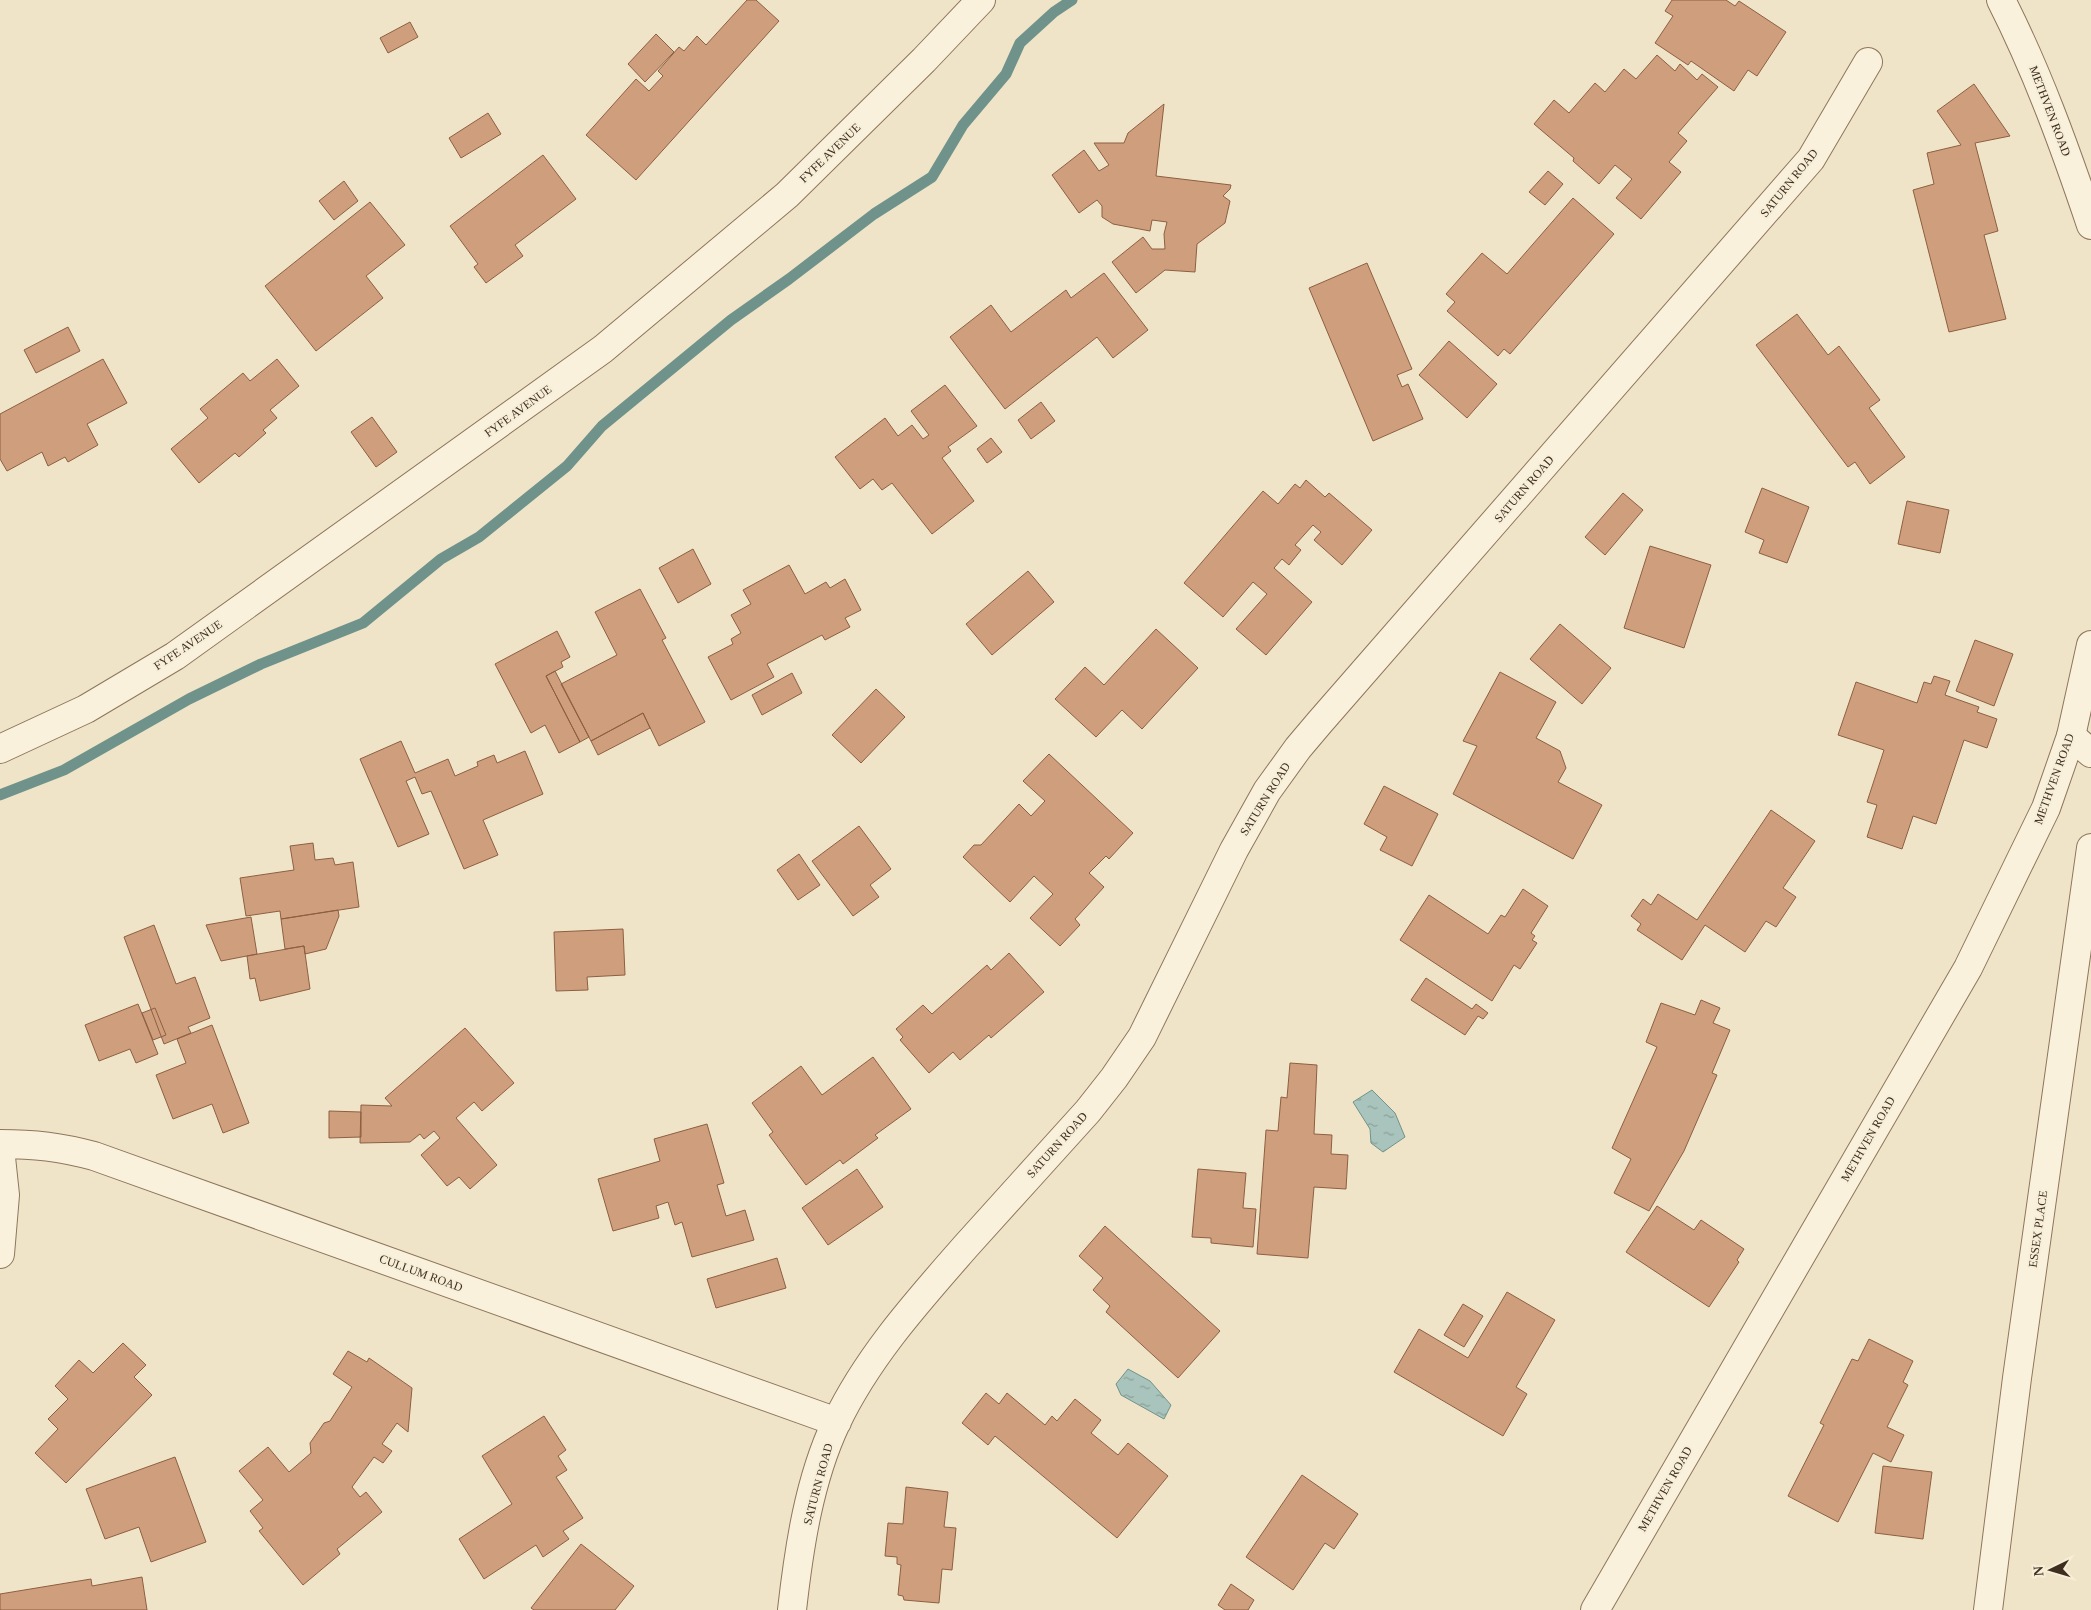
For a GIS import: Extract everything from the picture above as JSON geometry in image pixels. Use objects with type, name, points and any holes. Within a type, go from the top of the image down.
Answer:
[{"type":"street","name":"FYFE AVENUE","points":[[0,749],[86,710],[175,656],[603,349],[787,195],[924,60],[981,0]]},
{"type":"street","name":"METHVEN ROAD","points":[[2002,0],[2027,52],[2061,136],[2091,225]]},
{"type":"street","name":"SATURN ROAD","points":[[792,1610],[796,1575],[810,1501],[826,1449],[837,1422],[870,1365],[904,1316],[1088,1111],[1114,1078],[1142,1037],[1234,850],[1267,791],[1298,748],[1811,159],[1868,62]]},
{"type":"street","name":"METHVEN ROAD","points":[[1595,1610],[1968,968],[2046,808],[2081,744],[2091,645]]},
{"type":"street","name":"ESSEX PLACE","points":[[1988,1610],[2017,1378],[2091,848]]},
{"type":"street","name":"CULLUM ROAD","points":[[0,1144],[39,1144],[65,1148],[94,1156],[837,1422]]},
{"type":"street","points":[[0,1148],[4,1195],[0,1254]]},
{"type":"water","points":[[1372,1090],[1395,1113],[1405,1137],[1383,1152],[1371,1143],[1370,1129],[1353,1102]]},
{"type":"water","points":[[1128,1369],[1150,1381],[1171,1405],[1164,1419],[1121,1395],[1116,1384]]},
{"type":"building","points":[[747,0],[756,0],[779,21],[636,180],[586,135],[636,79],[649,91],[663,76],[658,71],[679,47],[684,51],[697,36],[706,45]]},
{"type":"building","points":[[1672,0],[1726,0],[1735,6],[1739,1],[1786,32],[1757,76],[1748,70],[1734,91],[1691,61],[1688,65],[1655,43],[1673,16],[1665,11]]},
{"type":"building","points":[[410,22],[418,37],[388,53],[380,38]]},
{"type":"building","points":[[656,34],[674,52],[645,82],[628,64]]},
{"type":"building","points":[[1657,55],[1675,71],[1680,64],[1697,80],[1702,74],[1718,87],[1678,133],[1687,141],[1669,162],[1681,172],[1641,219],[1616,198],[1632,179],[1615,165],[1599,184],[1573,161],[1574,158],[1534,124],[1554,100],[1569,113],[1595,83],[1605,92],[1624,69],[1636,79]]},
{"type":"building","points":[[1974,84],[2010,136],[1975,143],[1998,231],[1984,235],[2006,319],[1949,332],[1913,190],[1934,184],[1927,153],[1961,145],[1937,111]]},
{"type":"building","points":[[1164,104],[1156,176],[1231,185],[1230,189],[1223,196],[1230,201],[1225,223],[1197,244],[1195,272],[1165,270],[1136,293],[1112,262],[1143,237],[1152,249],[1165,249],[1164,234],[1167,222],[1152,220],[1150,231],[1113,224],[1102,217],[1102,206],[1097,200],[1079,213],[1052,175],[1084,150],[1099,171],[1109,165],[1094,143],[1124,143],[1128,133]]},
{"type":"building","points":[[488,113],[501,134],[461,158],[449,138]]},
{"type":"building","points":[[543,155],[576,199],[515,245],[523,256],[486,283],[474,267],[478,264],[450,226]]},
{"type":"building","points":[[1548,171],[1563,184],[1545,205],[1529,192]]},
{"type":"building","points":[[344,181],[358,201],[334,220],[319,201]]},
{"type":"building","points":[[1573,198],[1614,234],[1510,354],[1504,349],[1498,356],[1447,311],[1455,302],[1446,294],[1482,253],[1507,274]]},
{"type":"building","points":[[370,202],[405,245],[366,276],[383,298],[316,351],[265,286]]},
{"type":"building","points":[[1367,263],[1412,369],[1397,375],[1402,387],[1408,384],[1423,419],[1373,441],[1309,288]]},
{"type":"building","points":[[1104,273],[1148,330],[1113,358],[1097,337],[1005,409],[950,337],[991,305],[1011,332],[1066,290],[1071,298]]},
{"type":"building","points":[[1797,314],[1828,355],[1839,346],[1880,400],[1869,408],[1905,457],[1870,484],[1855,462],[1848,467],[1756,345]]},
{"type":"building","points":[[68,327],[80,351],[36,373],[24,350]]},
{"type":"building","points":[[1449,341],[1497,384],[1467,418],[1419,375]]},
{"type":"building","points":[[103,359],[127,403],[87,424],[98,445],[68,462],[65,457],[48,466],[42,452],[7,471],[0,459],[0,414]]},
{"type":"building","points":[[277,359],[299,386],[270,410],[277,418],[263,430],[266,433],[239,457],[235,453],[199,483],[171,449],[208,418],[200,409],[243,373],[250,381]]},
{"type":"building","points":[[945,385],[977,426],[948,447],[951,451],[942,458],[974,501],[932,534],[892,483],[882,490],[873,479],[860,489],[835,457],[885,418],[898,436],[912,425],[923,439],[929,435],[911,411]]},
{"type":"building","points":[[1041,402],[1055,421],[1031,439],[1018,420]]},
{"type":"building","points":[[372,417],[397,452],[376,467],[351,432]]},
{"type":"building","points":[[991,438],[1002,452],[987,463],[977,449]]},
{"type":"building","points":[[1306,480],[1325,497],[1329,493],[1372,530],[1342,565],[1314,540],[1321,532],[1313,525],[1295,545],[1301,550],[1289,565],[1282,559],[1274,568],[1312,602],[1266,655],[1236,629],[1267,594],[1253,582],[1223,617],[1184,583],[1263,491],[1278,504],[1295,484],[1300,488]]},
{"type":"building","points":[[1762,488],[1809,507],[1787,563],[1759,553],[1764,540],[1745,532]]},
{"type":"building","points":[[1623,493],[1643,510],[1605,555],[1585,537]]},
{"type":"building","points":[[1907,501],[1949,510],[1940,553],[1898,544]]},
{"type":"building","points":[[1650,546],[1711,565],[1684,648],[1624,628]]},
{"type":"building","points":[[693,549],[711,584],[678,603],[659,568]]},
{"type":"building","points":[[789,565],[805,594],[826,582],[830,588],[845,579],[861,610],[845,618],[850,627],[825,640],[822,635],[767,664],[774,677],[731,700],[708,657],[733,644],[731,639],[741,633],[731,615],[751,604],[743,590]]},
{"type":"building","points":[[1028,571],[1054,602],[992,655],[966,624]]},
{"type":"building","points":[[640,589],[666,638],[662,640],[705,722],[659,746],[643,713],[591,741],[561,684],[617,655],[595,612]]},
{"type":"building","points":[[1560,624],[1611,668],[1582,704],[1530,659]]},
{"type":"building","points":[[1156,629],[1198,668],[1142,729],[1122,710],[1096,737],[1055,699],[1085,667],[1104,685]]},
{"type":"building","points":[[557,631],[570,657],[561,662],[563,667],[546,676],[580,742],[559,753],[545,725],[531,733],[495,664]]},
{"type":"building","points":[[1975,640],[2013,654],[1994,706],[1956,691]]},
{"type":"building","points":[[555,671],[589,737],[580,742],[546,676]]},
{"type":"building","points":[[1500,672],[1556,702],[1536,738],[1560,751],[1566,768],[1558,782],[1602,805],[1573,859],[1453,794],[1477,746],[1463,741]]},
{"type":"building","points":[[792,673],[802,693],[762,715],[752,695]]},
{"type":"building","points":[[1934,676],[1950,681],[1945,695],[1979,707],[1977,712],[1997,719],[1987,748],[1964,740],[1936,824],[1913,816],[1902,849],[1867,837],[1877,805],[1867,802],[1884,750],[1838,735],[1856,682],[1917,703],[1924,682],[1931,684]]},
{"type":"building","points":[[876,689],[905,717],[861,763],[832,735]]},
{"type":"building","points":[[643,713],[650,728],[598,755],[591,741]]},
{"type":"building","points":[[401,741],[415,773],[448,759],[455,776],[478,766],[477,762],[494,755],[497,763],[525,751],[543,794],[483,820],[498,855],[464,869],[431,791],[422,794],[415,777],[406,781],[429,834],[398,847],[360,759]]},
{"type":"building","points":[[1049,754],[1133,833],[1109,859],[1106,856],[1089,873],[1104,887],[1075,919],[1080,925],[1060,946],[1030,918],[1053,894],[1034,876],[1010,902],[963,857],[974,845],[981,845],[1019,804],[1031,816],[1045,801],[1023,781]]},
{"type":"building","points":[[1384,786],[1438,814],[1412,866],[1380,850],[1387,837],[1364,824]]},
{"type":"building","points":[[1771,810],[1815,841],[1783,888],[1796,897],[1776,927],[1766,921],[1745,952],[1705,925],[1682,960],[1637,930],[1641,924],[1631,916],[1643,899],[1651,905],[1658,894],[1697,920]]},
{"type":"building","points":[[859,826],[891,869],[870,885],[879,897],[853,916],[812,861]]},
{"type":"building","points":[[313,843],[315,860],[333,858],[335,865],[353,862],[359,907],[281,919],[280,911],[246,916],[240,878],[294,870],[290,846]]},
{"type":"building","points":[[799,854],[820,885],[798,900],[777,870]]},
{"type":"building","points":[[1523,889],[1548,906],[1531,933],[1535,936],[1532,940],[1537,943],[1520,969],[1514,965],[1492,1001],[1400,940],[1429,895],[1488,934],[1501,915],[1505,917]]},
{"type":"building","points":[[338,910],[339,916],[326,949],[305,954],[304,946],[285,949],[281,919]]},
{"type":"building","points":[[251,917],[257,954],[221,961],[206,925]]},
{"type":"building","points":[[154,925],[176,984],[195,977],[210,1018],[188,1027],[191,1033],[164,1044],[124,937]]},
{"type":"building","points":[[623,929],[625,975],[587,977],[588,990],[556,991],[554,932]]},
{"type":"building","points":[[304,946],[310,989],[260,1001],[255,978],[250,979],[247,956]]},
{"type":"building","points":[[1009,953],[1044,992],[991,1038],[989,1035],[960,1060],[953,1052],[929,1073],[900,1040],[903,1037],[896,1029],[923,1005],[932,1014],[987,965],[991,970]]},
{"type":"building","points":[[1426,978],[1472,1009],[1476,1004],[1488,1013],[1483,1019],[1478,1016],[1465,1035],[1411,1000]]},
{"type":"building","points":[[1701,1000],[1720,1008],[1713,1023],[1730,1030],[1712,1073],[1717,1075],[1684,1151],[1649,1211],[1614,1193],[1631,1159],[1612,1148],[1657,1047],[1646,1042],[1661,1003],[1695,1015]]},
{"type":"building","points":[[138,1004],[158,1054],[136,1063],[130,1049],[99,1061],[85,1025]]},
{"type":"building","points":[[155,1008],[166,1035],[153,1040],[142,1013]]},
{"type":"building","points":[[212,1025],[249,1123],[223,1133],[212,1104],[173,1119],[156,1075],[186,1063],[177,1039]]},
{"type":"building","points":[[465,1028],[514,1083],[482,1111],[474,1102],[456,1118],[497,1165],[470,1189],[459,1177],[447,1186],[421,1155],[440,1138],[434,1131],[424,1139],[420,1134],[410,1142],[360,1143],[361,1105],[392,1106],[385,1098]]},
{"type":"building","points":[[873,1057],[911,1109],[875,1135],[878,1138],[843,1164],[840,1160],[806,1185],[769,1135],[773,1132],[752,1103],[801,1066],[822,1095]]},
{"type":"building","points":[[1290,1063],[1317,1065],[1314,1134],[1332,1135],[1331,1154],[1348,1155],[1346,1189],[1314,1187],[1308,1258],[1257,1254],[1266,1130],[1278,1131],[1281,1097],[1287,1098]]},
{"type":"building","points":[[329,1111],[361,1112],[361,1137],[329,1138]]},
{"type":"building","points":[[707,1124],[724,1183],[717,1185],[726,1216],[745,1210],[754,1240],[692,1257],[682,1222],[675,1225],[668,1202],[656,1206],[659,1218],[613,1231],[598,1179],[660,1161],[654,1139]]},
{"type":"building","points":[[857,1169],[883,1207],[828,1245],[802,1208]]},
{"type":"building","points":[[1198,1169],[1246,1173],[1243,1208],[1256,1209],[1253,1247],[1211,1243],[1211,1238],[1192,1237]]},
{"type":"building","points":[[1657,1206],[1694,1230],[1701,1220],[1744,1249],[1737,1260],[1739,1262],[1709,1307],[1626,1252]]},
{"type":"building","points":[[1105,1226],[1220,1331],[1178,1378],[1106,1312],[1110,1306],[1093,1290],[1103,1278],[1079,1256]]},
{"type":"building","points":[[777,1258],[786,1288],[716,1308],[707,1279]]},
{"type":"building","points":[[1507,1292],[1555,1320],[1516,1387],[1527,1394],[1503,1436],[1394,1372],[1419,1329],[1468,1358]]},
{"type":"building","points":[[1463,1304],[1483,1316],[1464,1347],[1444,1335]]},
{"type":"building","points":[[1869,1339],[1913,1361],[1903,1382],[1908,1385],[1887,1427],[1904,1435],[1891,1462],[1873,1453],[1838,1522],[1788,1496],[1824,1425],[1820,1423],[1852,1359],[1858,1361]]},
{"type":"building","points":[[123,1343],[146,1365],[134,1377],[152,1395],[66,1483],[35,1453],[58,1429],[48,1419],[68,1399],[55,1386],[79,1360],[93,1373]]},
{"type":"building","points":[[348,1351],[367,1362],[369,1358],[412,1388],[408,1432],[397,1423],[382,1444],[392,1451],[383,1463],[374,1457],[352,1487],[360,1497],[366,1492],[382,1512],[337,1549],[340,1554],[303,1585],[259,1531],[263,1528],[250,1511],[263,1500],[239,1471],[268,1447],[289,1472],[311,1453],[310,1443],[324,1423],[330,1421],[352,1387],[333,1374]]},
{"type":"building","points":[[986,1393],[999,1404],[1007,1393],[1045,1425],[1052,1416],[1057,1421],[1075,1399],[1101,1420],[1091,1433],[1118,1455],[1128,1443],[1168,1476],[1117,1538],[995,1436],[988,1445],[962,1423]]},
{"type":"building","points":[[544,1416],[566,1450],[558,1456],[567,1470],[556,1477],[583,1518],[563,1531],[569,1539],[543,1557],[536,1545],[484,1579],[459,1539],[512,1504],[482,1456]]},
{"type":"building","points":[[175,1457],[206,1542],[151,1562],[139,1527],[105,1539],[86,1489]]},
{"type":"building","points":[[1883,1466],[1932,1472],[1923,1539],[1875,1533]]},
{"type":"building","points":[[1302,1475],[1358,1514],[1334,1549],[1325,1543],[1293,1590],[1246,1557]]},
{"type":"building","points":[[906,1487],[948,1492],[944,1527],[956,1528],[952,1570],[942,1569],[939,1603],[904,1600],[903,1596],[898,1595],[901,1565],[897,1564],[897,1557],[885,1556],[888,1523],[903,1524]]},
{"type":"building","points":[[581,1544],[634,1586],[615,1610],[534,1610],[531,1608]]},
{"type":"building","points":[[142,1577],[147,1610],[0,1610],[0,1594],[91,1579],[92,1586]]},
{"type":"building","points":[[1231,1584],[1254,1600],[1248,1610],[1225,1610],[1218,1605]]},
{"type":"waterway","points":[[0,795],[64,770],[189,699],[261,664],[363,623],[441,559],[479,537],[567,466],[602,426],[731,320],[789,279],[874,214],[932,177],[963,125],[1006,74],[1020,43],[1054,12],[1072,0]]}]
